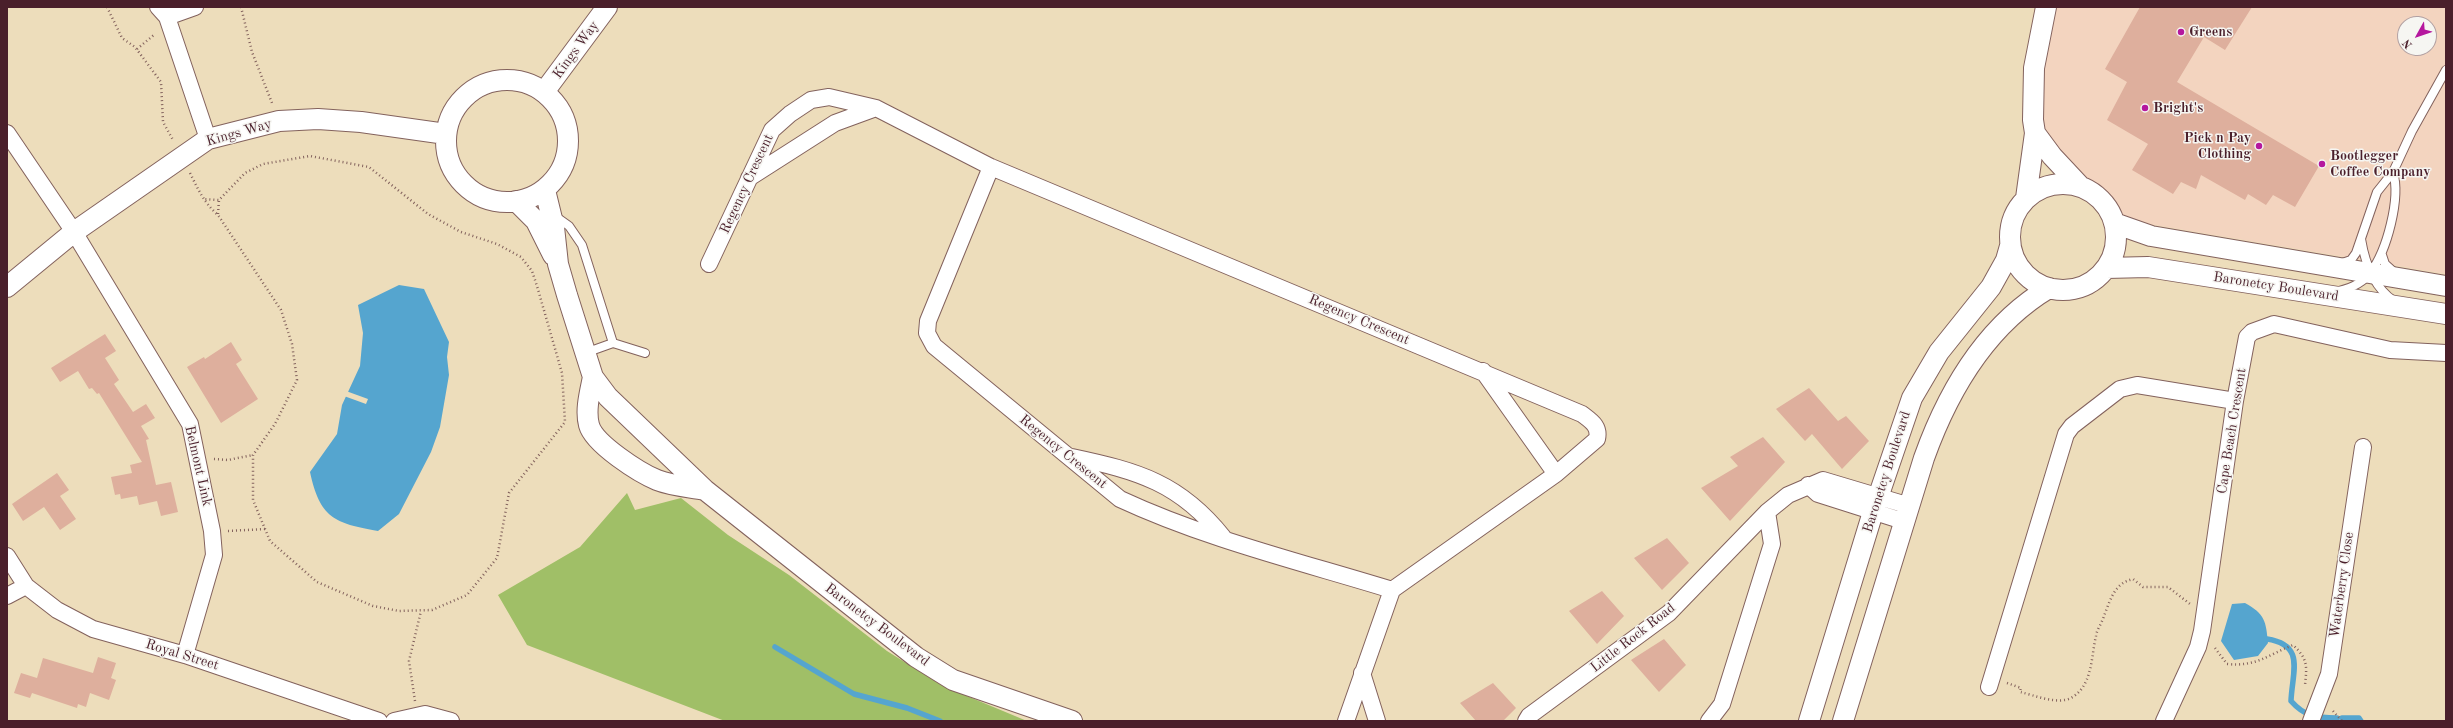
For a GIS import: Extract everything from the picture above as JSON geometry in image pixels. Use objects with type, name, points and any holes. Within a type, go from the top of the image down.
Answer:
[{"type":"street","points":[[194,7],[165,16],[208,139]]},
{"type":"street","name":"Kings Way","points":[[544,92],[607,7]]},
{"type":"street","points":[[2026,198],[2035,133],[2032,120],[2034,68],[2046,7]]},
{"type":"street","points":[[504,80],[525,83],[544,92],[557,106],[563,117],[568,141],[566,159],[561,170],[546,190],[516,201],[488,200],[469,190],[455,174],[446,154],[446,134],[452,113],[465,96],[483,84],[504,80]]},
{"type":"street","name":"Regency Crescent","points":[[709,264],[748,178],[772,130],[790,114],[811,100],[829,97],[876,108],[991,167],[1582,414],[1594,424],[1598,434],[1597,439],[1556,474],[1392,590],[1223,537],[1120,499],[934,346],[928,332],[928,321],[991,167]]},
{"type":"street","points":[[748,178],[834,123],[876,108]]},
{"type":"street","name":"Kings Way","points":[[7,287],[74,232],[182,155],[208,139],[279,121],[318,119],[361,122],[446,134]]},
{"type":"street","name":"Belmont Link","points":[[7,133],[74,232],[190,424],[212,531],[214,555],[185,655]]},
{"type":"street","points":[[2035,133],[2052,156],[2081,187]]},
{"type":"street","points":[[2067,183],[2094,193],[2104,203],[2114,223],[2115,247],[2106,268],[2093,280],[2078,288],[2066,290],[2049,288],[2035,282],[2024,273],[2015,260],[2010,246],[2012,220],[2026,198],[2038,189],[2052,184],[2067,183]]},
{"type":"street","name":"Baronetcy Boulevard","points":[[546,190],[551,213],[558,264]]},
{"type":"street","name":"Baronetcy Boulevard","points":[[516,201],[536,221],[558,264],[593,377],[588,414],[676,484],[705,490]]},
{"type":"street","name":"Baronetcy Boulevard","points":[[2114,223],[2151,236],[2330,264],[2370,273],[2446,286]]},
{"type":"street","name":"Baronetcy Boulevard","points":[[1809,721],[1907,408],[1916,389],[1939,352],[1994,283],[2006,260],[2010,246]]},
{"type":"street","name":"Baronetcy Boulevard","points":[[2106,268],[2148,267],[2403,306],[2446,314]]},
{"type":"street","points":[[1844,721],[1939,418],[1957,385],[1984,347],[2006,321],[2029,301],[2049,288]]},
{"type":"street","name":"Cape Beach Crescent","points":[[2164,721],[2198,647],[2206,608],[2235,401],[2247,337],[2252,332],[2274,324],[2390,350],[2446,353]]},
{"type":"street","points":[[1483,372],[1556,474]]},
{"type":"street","name":"Baronetcy Boulevard","points":[[593,377],[628,417],[705,490],[916,657],[953,680],[1072,721]]},
{"type":"street","points":[[1992,680],[2066,434],[2072,426],[2120,389],[2137,386],[2235,401]]},
{"type":"street","name":"Waterberry Close","points":[[2315,710],[2329,674],[2363,447]]},
{"type":"street","points":[[1069,457],[1120,468],[1153,480],[1189,501],[1205,514],[1223,537]]},
{"type":"street","name":"Little Rock Road","points":[[1526,721],[1529,716],[1669,613],[1767,512],[1788,495],[1808,485],[1818,494],[1876,504],[1908,514]]},
{"type":"street","points":[[1709,721],[1722,704],[1772,544],[1767,512]]},
{"type":"street","name":"Royal Street","points":[[7,556],[26,586],[58,610],[93,629],[185,655],[379,721]]},
{"type":"street","points":[[7,596],[26,586]]},
{"type":"street","points":[[1346,721],[1392,590]]},
{"type":"street","points":[[1362,673],[1377,721]]},
{"type":"street","points":[[1355,692],[1359,713],[1358,721]]},
{"type":"street","points":[[394,721],[425,714],[451,721]]},
{"type":"lane","points":[[2330,264],[2351,260],[2361,238],[2377,192],[2393,172],[2412,131],[2446,70]]},
{"type":"lane","points":[[2324,294],[2351,287],[2370,273],[2382,255],[2396,198],[2393,172]]},
{"type":"lane","points":[[551,213],[570,226],[579,240],[613,343]]},
{"type":"lane","points":[[2361,238],[2363,254],[2370,273],[2380,288],[2403,306]]},
{"type":"lane","points":[[2382,255],[2385,264],[2403,279]]},
{"type":"lane","points":[[586,353],[613,343],[645,353]]},
{"type":"path","points":[[107,7],[122,38],[137,49],[162,82],[163,122],[182,155],[203,199],[218,215],[281,310],[292,344],[297,380],[275,424],[253,455],[253,500],[270,541],[317,582],[372,606],[399,612],[432,610],[467,595],[497,558],[509,493],[565,422],[562,373],[532,271],[521,257],[497,244],[461,232],[428,214],[369,167],[310,156],[263,164],[245,173],[219,200],[218,215]]},
{"type":"path","points":[[241,7],[252,52],[279,121]]},
{"type":"path","points":[[137,49],[165,16]]},
{"type":"path","points":[[203,199],[219,200]]},
{"type":"path","points":[[197,457],[228,460],[253,455]]},
{"type":"path","points":[[212,531],[265,529]]},
{"type":"path","points":[[1992,680],[2001,674],[2002,679],[2006,683],[2021,688],[2020,692],[2059,700],[2072,698],[2087,679],[2096,635],[2110,600],[2115,590],[2127,580],[2132,579],[2143,587],[2168,587],[2187,603],[2206,608]]},
{"type":"path","points":[[417,715],[409,661],[420,611]]},
{"type":"path","points":[[2215,641],[2215,647],[2227,664],[2244,666],[2262,661],[2293,646],[2304,655],[2307,669],[2306,697],[2315,710],[2329,707],[2342,721]]},
{"type":"shaded area","points":[[2046,7],[2446,7],[2446,274],[2113,218],[2068,180],[2033,120]]},
{"type":"green space","points":[[627,493],[635,510],[681,498],[728,535],[789,575],[887,651],[943,686],[1027,721],[725,721],[527,645],[498,595],[580,547]]},
{"type":"water","points":[[399,285],[424,289],[449,342],[447,357],[449,375],[440,427],[431,452],[399,514],[378,531],[350,525],[331,516],[324,509],[319,500],[310,472],[337,434],[342,405],[360,366],[363,333],[358,305]]},
{"type":"water","points":[[2245,603],[2261,615],[2265,624],[2268,643],[2258,656],[2234,660],[2221,641],[2232,604]]},
{"type":"pier","points":[[346,391],[368,399],[366,404],[344,396]]},
{"type":"building","points":[[2140,7],[2252,7],[2225,50],[2204,37],[2177,82],[2319,166],[2295,207],[2273,195],[2266,205],[2248,194],[2245,200],[2201,175],[2196,189],[2181,182],[2173,194],[2132,170],[2148,144],[2107,120],[2127,82],[2105,69]]},
{"type":"building","points":[[105,334],[116,351],[105,358],[119,380],[114,384],[133,412],[146,404],[155,418],[141,426],[149,439],[146,440],[156,485],[171,482],[178,512],[161,516],[157,501],[139,505],[137,496],[121,499],[120,494],[115,495],[111,477],[132,473],[130,465],[142,462],[99,393],[97,394],[92,388],[89,389],[78,371],[60,382],[51,368]]},
{"type":"building","points":[[231,342],[242,360],[236,364],[258,399],[221,423],[187,367],[204,357],[205,359]]},
{"type":"building","points":[[1809,388],[1838,421],[1846,416],[1869,441],[1842,469],[1812,434],[1805,441],[1776,409]]},
{"type":"building","points":[[1763,437],[1785,462],[1730,521],[1701,488],[1738,466],[1730,457]]},
{"type":"building","points":[[57,473],[69,490],[60,496],[76,519],[60,530],[44,507],[23,521],[12,504]]},
{"type":"building","points":[[1667,538],[1689,563],[1662,590],[1634,558]]},
{"type":"building","points":[[1602,591],[1624,616],[1597,644],[1569,611]]},
{"type":"building","points":[[1664,639],[1686,665],[1659,692],[1631,660]]},
{"type":"building","points":[[98,657],[116,663],[111,678],[116,680],[109,700],[90,693],[86,707],[78,704],[77,708],[32,693],[30,698],[14,693],[21,673],[37,678],[43,658],[93,673]]},
{"type":"building","points":[[1493,683],[1516,708],[1503,721],[1476,721],[1460,703]]},
{"type":"waterway","points":[[2267,639],[2279,642],[2287,647],[2292,654],[2294,670],[2291,701],[2301,710],[2312,716],[2337,718]]},
{"type":"waterway","points":[[775,647],[854,694],[907,708],[940,721]]},
{"type":"waterway","points":[[2342,718],[2359,718],[2361,721]]},
{"type":"place","name":"Greens","points":[[2181,32]]},
{"type":"place","name":"Bright's","points":[[2145,108]]},
{"type":"place","name":"Pick n Pay Clothing","points":[[2259,146]]},
{"type":"place","name":"Bootlegger Coffee Company","points":[[2322,164]]}]
